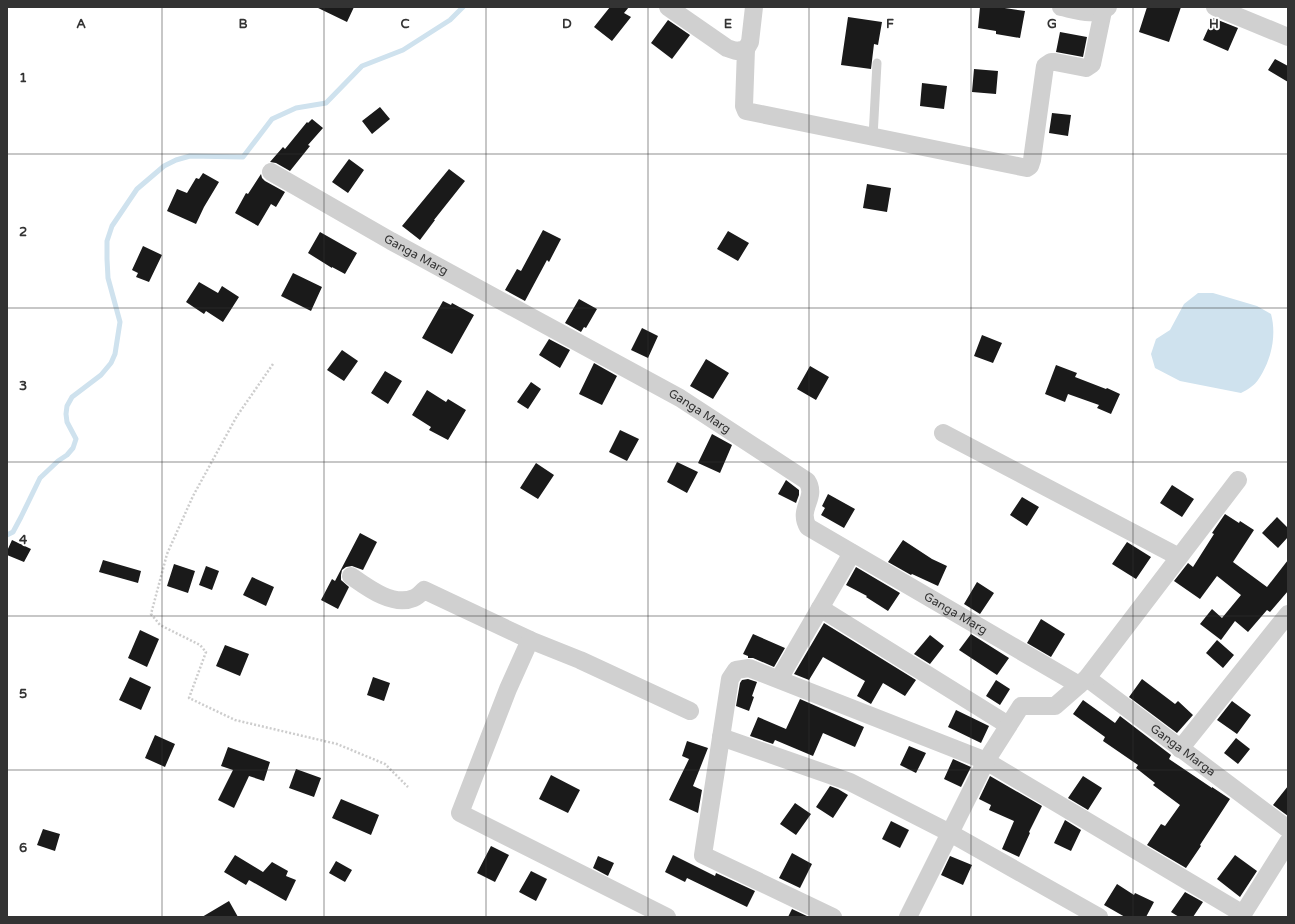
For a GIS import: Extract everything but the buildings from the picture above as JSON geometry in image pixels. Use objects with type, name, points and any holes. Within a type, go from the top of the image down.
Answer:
[{"type":"street","points":[[668,7],[727,48],[736,51],[746,49]]},
{"type":"street","points":[[754,7],[750,42],[746,49],[744,106],[746,111],[1025,168],[1030,166],[1032,160],[1045,66],[1051,62],[1086,68],[1091,66],[1106,9],[1091,12],[1061,7]]},
{"type":"street","points":[[1215,7],[1288,37]]},
{"type":"street","name":"Ganga Marg","points":[[271,172],[391,241],[680,398],[807,481],[811,492],[804,512],[804,520],[808,526],[852,553],[1083,682]]},
{"type":"street","points":[[943,433],[1179,557]]},
{"type":"street","points":[[908,917],[986,761],[1021,706],[1055,706],[1083,682],[1238,480]]},
{"type":"street","points":[[779,679],[852,553]]},
{"type":"street","points":[[351,576],[368,588],[394,600],[414,598],[424,590],[530,640],[580,660],[690,711]]},
{"type":"street","points":[[820,608],[1008,725]]},
{"type":"street","points":[[1180,748],[1288,614]]},
{"type":"street","points":[[530,640],[508,689],[460,813],[667,917]]},
{"type":"street","points":[[833,917],[703,855],[730,679],[736,670],[749,668],[986,761],[1242,916],[1288,842]]},
{"type":"street","name":"Ganga Marga","points":[[1083,682],[1180,748],[1288,829]]},
{"type":"street","points":[[721,738],[850,782],[950,833],[1099,917]]},
{"type":"lane","points":[[873,137],[877,62]]},
{"type":"path","points":[[273,364],[237,416],[193,496],[167,554],[151,614],[160,625],[200,645],[206,652],[189,698],[235,720],[337,744],[385,764],[408,787]]},
{"type":"water","points":[[1198,293],[1213,293],[1257,306],[1271,314],[1273,322],[1272,348],[1263,373],[1257,382],[1241,393],[1180,381],[1155,368],[1151,354],[1156,339],[1170,330],[1184,304]]},
{"type":"waterway","points":[[7,535],[13,532],[40,478],[73,448],[76,439],[67,422],[66,414],[67,406],[72,397],[101,375],[111,363],[115,354],[120,322],[108,278],[107,241],[112,226],[137,189],[164,166],[176,160],[190,156],[243,157],[272,119],[296,108],[326,103],[362,66],[403,50],[450,20],[463,7]]}]
